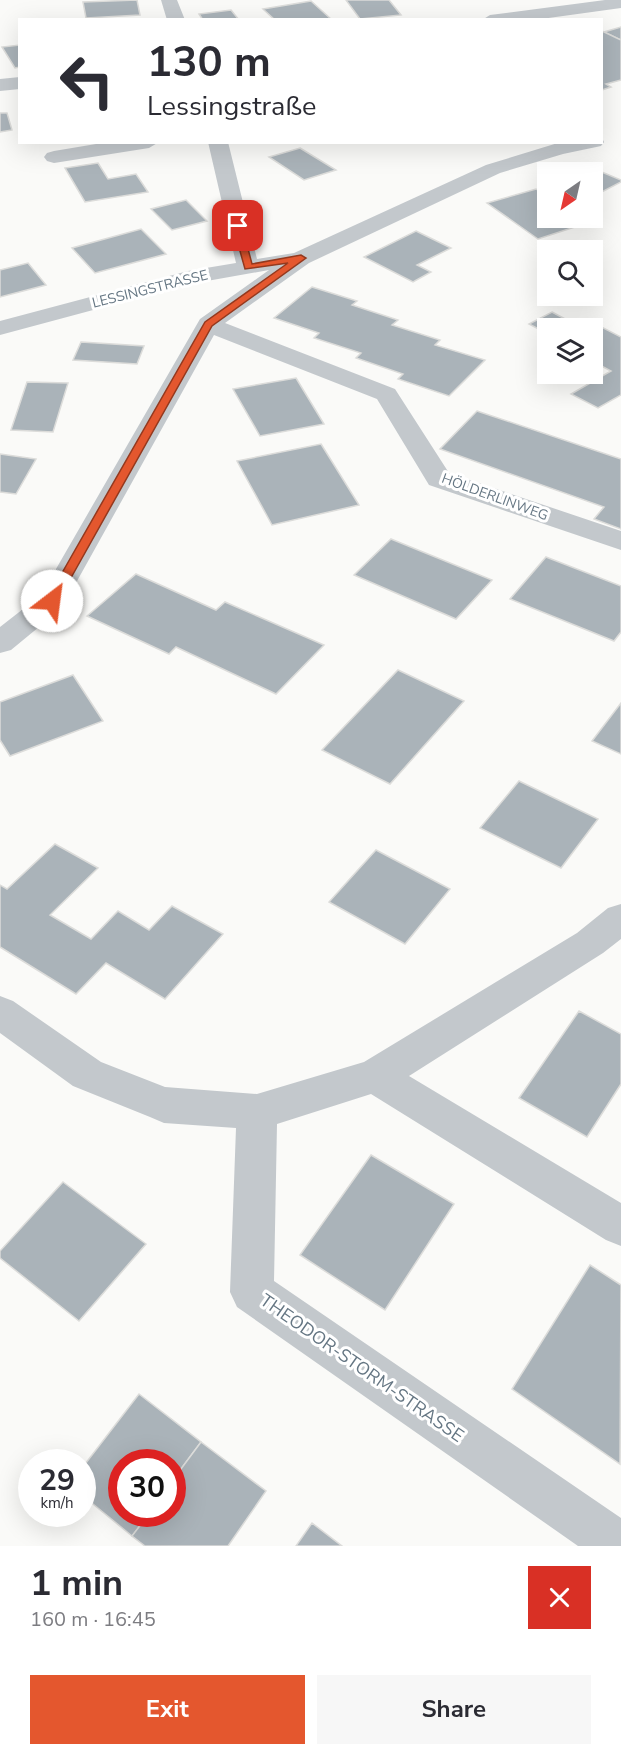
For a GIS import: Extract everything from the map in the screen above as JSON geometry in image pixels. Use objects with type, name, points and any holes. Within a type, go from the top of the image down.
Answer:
[{"type":"street","points":[[169,0],[175,18]]},
{"type":"street","points":[[505,18],[621,3]]},
{"type":"street","points":[[0,85],[18,82]]},
{"type":"street","points":[[54,157],[135,144]]},
{"type":"street","points":[[218,144],[248,267]]},
{"type":"street","points":[[0,643],[52,601],[208,324],[301,258],[493,170],[559,149],[586,144]]},
{"type":"street","name":"LESSINGSTRASSE","points":[[0,328],[188,278],[301,258]]},
{"type":"street","name":"HÖLDERLINWEG","points":[[208,324],[386,394],[439,479],[621,541]]},
{"type":"street","points":[[0,1012],[87,1074],[164,1105],[257,1112],[375,1076],[590,943],[621,918]]},
{"type":"street","points":[[375,1076],[621,1226]]},
{"type":"street","name":"THEODOR-STORM-STRASSE","points":[[257,1112],[252,1292],[620,1546]]},
{"type":"building","points":[[137,0],[140,15],[86,18],[83,2]]},
{"type":"building","points":[[346,0],[389,0],[401,15],[370,18],[359,18]]},
{"type":"building","points":[[311,1],[330,18],[273,18],[263,9]]},
{"type":"building","points":[[231,10],[237,18],[202,18],[199,14]]},
{"type":"building","points":[[621,27],[621,40],[604,32]]},
{"type":"building","points":[[603,31],[621,40],[621,80],[606,84],[611,87],[603,90]]},
{"type":"building","points":[[18,45],[18,67],[15,68],[2,47]]},
{"type":"building","points":[[0,113],[7,113],[12,130],[0,132]]},
{"type":"building","points":[[300,148],[336,170],[304,180],[269,157]]},
{"type":"building","points":[[98,163],[108,179],[136,174],[148,192],[85,202],[65,168]]},
{"type":"building","points":[[603,172],[621,180],[603,191]]},
{"type":"building","points":[[536,189],[537,228],[572,228],[538,239],[487,203]]},
{"type":"building","points":[[186,200],[207,221],[172,230],[151,209]]},
{"type":"building","points":[[141,229],[166,254],[95,273],[72,248]]},
{"type":"building","points":[[416,231],[451,248],[417,265],[431,272],[413,282],[364,257]]},
{"type":"building","points":[[28,263],[46,285],[0,297],[0,270]]},
{"type":"building","points":[[312,287],[357,301],[352,305],[398,320],[392,325],[440,340],[435,345],[485,360],[449,396],[398,379],[403,374],[356,358],[361,353],[314,338],[319,333],[274,318]]},
{"type":"building","points":[[552,312],[563,318],[540,318]]},
{"type":"building","points":[[537,320],[537,328],[529,324]]},
{"type":"building","points":[[603,328],[621,337],[621,395],[598,408],[571,394],[588,384],[603,384],[603,376],[611,371],[603,367]]},
{"type":"building","points":[[81,342],[144,346],[137,364],[73,360]]},
{"type":"building","points":[[296,378],[324,424],[260,436],[233,389]]},
{"type":"building","points":[[27,382],[68,383],[53,432],[11,430]]},
{"type":"building","points":[[477,411],[621,459],[621,529],[594,519],[604,507],[440,449]]},
{"type":"building","points":[[321,444],[359,505],[272,525],[237,461]]},
{"type":"building","points":[[0,454],[36,459],[16,494],[0,492]]},
{"type":"building","points":[[391,539],[492,580],[456,619],[354,575]]},
{"type":"building","points":[[546,557],[621,586],[621,632],[614,641],[510,599]]},
{"type":"building","points":[[136,574],[216,610],[225,602],[324,645],[276,694],[176,647],[169,654],[87,616]]},
{"type":"building","points":[[398,670],[464,701],[390,784],[322,750]]},
{"type":"building","points":[[73,675],[103,721],[10,756],[0,740],[0,702]]},
{"type":"building","points":[[621,703],[621,754],[592,741]]},
{"type":"building","points":[[519,781],[598,819],[561,868],[480,828]]},
{"type":"building","points":[[55,844],[98,868],[50,915],[91,939],[118,911],[149,930],[172,906],[223,934],[165,999],[106,963],[76,994],[0,947],[0,885],[7,889]]},
{"type":"building","points":[[376,850],[450,889],[405,944],[329,902]]},
{"type":"building","points":[[579,1011],[621,1034],[621,1084],[587,1137],[519,1098]]},
{"type":"building","points":[[371,1155],[454,1204],[385,1310],[300,1255]]},
{"type":"building","points":[[63,1182],[146,1244],[79,1321],[0,1258],[0,1251]]},
{"type":"building","points":[[590,1265],[621,1285],[620,1464],[512,1389]]},
{"type":"building","points":[[139,1394],[201,1442],[186,1462],[186,1449],[108,1449],[108,1516],[96,1506],[96,1450]]},
{"type":"building","points":[[201,1442],[266,1491],[228,1546],[145,1546],[132,1536],[139,1527],[186,1527],[186,1462]]},
{"type":"building","points":[[312,1523],[342,1546],[296,1546]]},
{"type":"building","points":[[121,1527],[139,1527],[132,1536]]},
{"type":"route","points":[[52,601],[208,324],[301,258],[248,267],[238,226]]}]
